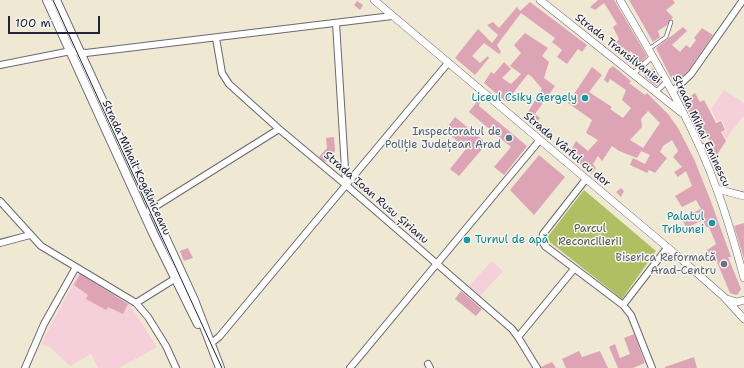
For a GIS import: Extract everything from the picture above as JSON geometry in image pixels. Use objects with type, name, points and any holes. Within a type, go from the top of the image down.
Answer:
[{"type":"main road","name":"Strada Mihail Kogălniceanu","points":[[47,0],[145,213],[210,344]]},
{"type":"main road","name":"Strada Mihail Kogălniceanu","points":[[56,0],[194,300],[220,368]]},
{"type":"street","name":"Strada Vârful cu dor","points":[[374,0],[539,141],[668,248],[724,297],[744,319]]},
{"type":"street","name":"Strada Transilvaniei","points":[[540,0],[683,115]]},
{"type":"street","name":"Strada Mihai Eminescu","points":[[620,0],[673,92],[699,148],[717,189],[744,278]]},
{"type":"street","points":[[673,92],[691,74],[743,0]]},
{"type":"street","points":[[0,65],[71,51],[81,53],[392,16]]},
{"type":"street","points":[[336,23],[346,185]]},
{"type":"street","name":"Strada Ioan Rusu Șirianu","points":[[216,38],[225,79],[279,129],[346,185],[518,337],[537,368]]},
{"type":"street","points":[[633,74],[653,56]]},
{"type":"street","points":[[210,344],[219,338],[448,63]]},
{"type":"street","points":[[656,92],[667,81]]},
{"type":"street","points":[[145,213],[279,129]]},
{"type":"street","points":[[350,368],[539,141]]},
{"type":"street","points":[[586,180],[542,236],[545,246],[623,306],[631,315],[652,368]]},
{"type":"street","points":[[717,189],[744,196]]},
{"type":"street","points":[[0,201],[41,246],[136,303],[148,317],[166,346],[176,368]]},
{"type":"street","points":[[0,243],[30,235]]},
{"type":"street","points":[[623,306],[668,248]]},
{"type":"street","points":[[25,368],[44,324],[76,267]]},
{"type":"street","points":[[518,337],[574,269]]},
{"type":"street","points":[[136,303],[176,278]]},
{"type":"street","points":[[724,297],[737,302],[744,300]]},
{"type":"lane","points":[[649,49],[666,37],[671,22]]},
{"type":"lane","points":[[699,148],[710,143]]},
{"type":"shaded area","points":[[724,90],[744,103],[744,115],[726,139],[723,132],[727,130],[721,119],[717,121],[711,109]]},
{"type":"shaded area","points":[[492,261],[503,271],[480,296],[469,286]]},
{"type":"shaded area","points":[[79,272],[130,305],[157,347],[119,368],[98,368],[91,354],[70,366],[50,347],[41,344]]},
{"type":"green space","name":"Parcul Reconcilierii","points":[[584,190],[656,251],[622,299],[546,239]]},
{"type":"building","points":[[598,0],[614,0],[647,56],[640,63],[631,51],[628,53],[623,47],[619,49],[614,44],[619,39],[613,27],[617,24],[608,9],[604,3],[595,10],[590,7]]},
{"type":"building","points":[[629,0],[673,0],[675,3],[666,10],[673,17],[667,25],[658,31],[660,37],[653,42]]},
{"type":"building","points":[[357,1],[363,5],[360,10],[354,5]]},
{"type":"building","points":[[530,2],[587,45],[582,52],[578,49],[567,64],[557,57],[562,50],[552,42],[555,38],[521,13],[497,45],[501,52],[499,54],[484,43],[472,56],[480,63],[488,56],[489,58],[475,75],[455,58],[478,29],[492,43],[498,35],[487,25],[493,22],[499,28],[517,7],[520,11]]},
{"type":"building","points":[[683,27],[687,31],[672,45],[680,52],[686,45],[690,48],[696,40],[694,38],[702,28],[713,35],[688,71],[676,82],[673,82],[656,48]]},
{"type":"building","points":[[525,33],[548,48],[542,56],[549,62],[544,78],[555,86],[535,114],[540,118],[534,125],[525,117],[542,89],[532,77],[528,74],[506,102],[484,83],[491,72],[494,74],[504,62],[511,69],[502,78],[511,84],[521,74],[510,66],[521,53],[514,45]]},
{"type":"building","points":[[613,66],[631,81],[629,83],[645,95],[647,93],[668,114],[678,128],[694,159],[731,257],[728,257],[741,289],[738,294],[736,295],[730,293],[714,255],[706,260],[703,257],[708,252],[707,250],[716,244],[709,227],[706,227],[703,220],[686,228],[682,218],[701,209],[696,200],[682,207],[675,196],[692,186],[686,171],[678,177],[674,172],[682,167],[673,157],[678,151],[672,140],[663,146],[660,152],[667,158],[655,173],[649,170],[647,173],[630,165],[633,158],[645,164],[650,155],[641,151],[637,158],[619,151],[612,146],[602,161],[598,156],[593,164],[596,168],[591,174],[569,154],[576,141],[588,151],[598,140],[586,133],[592,120],[568,103],[592,67],[602,75],[589,92],[612,107],[610,109],[623,118],[631,108],[622,100],[626,90],[610,79],[608,83],[604,80],[609,69]],"holes":[[[648,111],[660,123],[643,148],[630,140],[642,127],[641,119]]]},
{"type":"building","points":[[653,68],[661,82],[656,86],[644,76]]},
{"type":"building","points":[[695,93],[700,102],[704,100],[716,123],[721,121],[725,130],[721,132],[726,141],[712,162],[706,149],[712,145],[713,142],[709,140],[700,124],[695,126],[684,101]]},
{"type":"building","name":"Inspectoratul de Poliție Județean Arad","points":[[481,96],[479,106],[527,146],[504,175],[494,167],[511,147],[469,112]]},
{"type":"building","points":[[455,117],[484,141],[480,146],[483,148],[459,176],[450,169],[466,149],[445,130]]},
{"type":"building","points":[[334,137],[335,151],[325,162],[319,157],[327,148],[326,138]]},
{"type":"building","points":[[539,155],[565,177],[534,215],[510,190]]},
{"type":"building","points":[[621,188],[624,191],[621,197],[616,192]]},
{"type":"building","points":[[744,223],[744,259],[734,226]]},
{"type":"building","points":[[188,248],[193,258],[184,261],[180,251]]},
{"type":"building","points":[[80,274],[128,304],[123,314],[108,307],[106,310],[86,299],[88,295],[74,285]]},
{"type":"building","points":[[461,291],[482,309],[476,316],[455,299]]},
{"type":"building","points":[[634,334],[645,363],[633,368],[618,368],[609,347],[615,344],[620,358],[630,354],[624,338]]},
{"type":"building","points":[[579,351],[582,357],[600,351],[608,368],[566,368],[562,359]]},
{"type":"building","points":[[694,357],[697,368],[665,368],[665,367]]},
{"type":"building","points":[[552,362],[556,368],[541,368],[541,367]]},
{"type":"tram line","points":[[53,0],[222,368]]},
{"type":"place","name":"Liceul Csiky Gergely","points":[[585,98]]},
{"type":"place","name":"Inspectoratul de Poliție Județean Arad","points":[[509,138]]},
{"type":"place","name":"Palatul Tribunei","points":[[712,223]]},
{"type":"place","name":"Turnul de apă","points":[[467,240]]},
{"type":"place","name":"Biserica Reformată Arad-Centru","points":[[724,264]]}]
